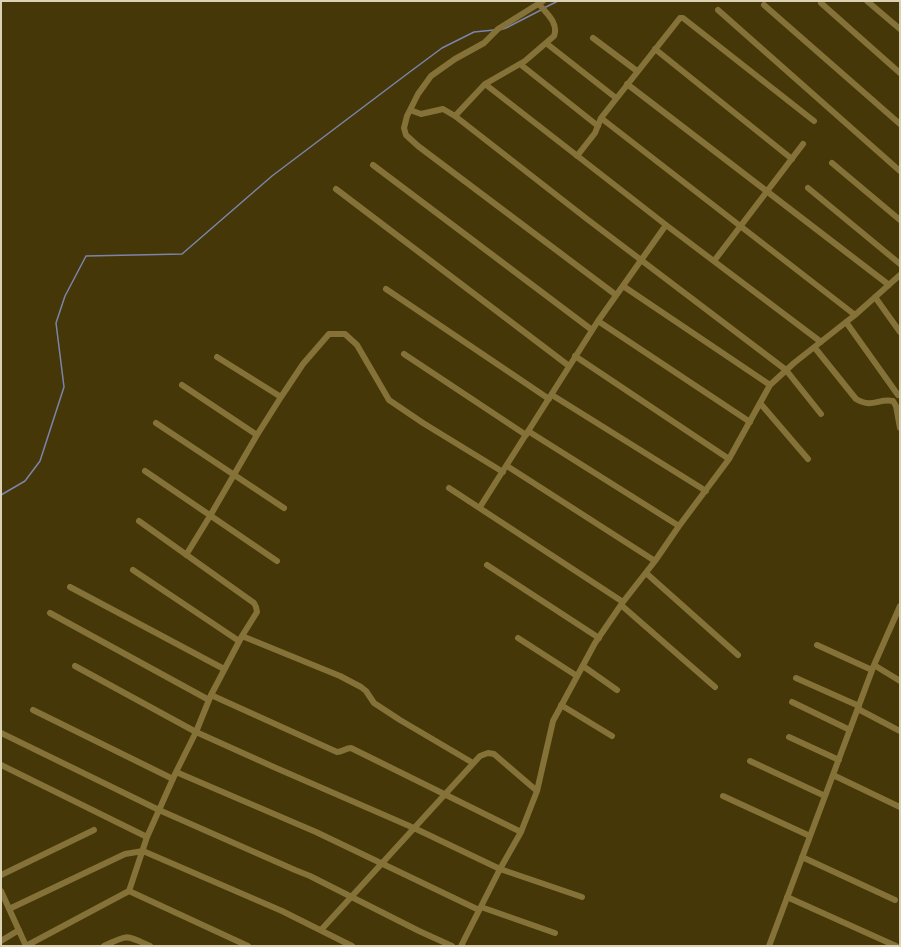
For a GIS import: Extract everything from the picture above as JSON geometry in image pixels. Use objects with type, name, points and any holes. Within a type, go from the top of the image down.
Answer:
[{"type":"street","points":[[867,1],[900,28]]},
{"type":"street","points":[[455,116],[485,84],[520,64],[554,36],[556,31],[555,25],[541,2],[498,29],[484,43],[455,59],[431,76],[418,94],[407,116],[404,128],[406,135],[410,140],[616,295]]},
{"type":"street","points":[[821,3],[900,73]]},
{"type":"street","points":[[764,5],[900,124]]},
{"type":"street","points":[[718,10],[900,171]]},
{"type":"street","points":[[577,156],[595,133],[601,118],[616,98],[678,20],[683,18],[814,121]]},
{"type":"street","points":[[593,38],[638,71]]},
{"type":"street","points":[[546,43],[616,98]]},
{"type":"street","points":[[655,49],[792,159]]},
{"type":"street","points":[[520,64],[598,126]]},
{"type":"street","points":[[485,84],[714,262],[821,342]]},
{"type":"street","points":[[627,84],[889,285]]},
{"type":"street","points":[[410,110],[421,114],[443,109],[455,116],[587,219],[786,370],[820,414]]},
{"type":"street","points":[[601,118],[855,315]]},
{"type":"street","points":[[714,262],[804,144]]},
{"type":"street","points":[[832,163],[900,220]]},
{"type":"street","points":[[373,165],[592,330]]},
{"type":"street","points":[[808,188],[900,264]]},
{"type":"street","points":[[336,189],[569,366]]},
{"type":"street","points":[[480,507],[592,330],[666,225]]},
{"type":"street","points":[[463,946],[500,869],[521,832],[538,791],[553,721],[599,638],[622,604],[729,459],[770,385],[786,370],[855,315],[900,275]]},
{"type":"street","points":[[623,286],[770,385]]},
{"type":"street","points":[[386,289],[550,397],[706,491]]},
{"type":"street","points":[[875,297],[900,332]]},
{"type":"street","points":[[598,321],[750,422]]},
{"type":"street","points":[[846,322],[899,394],[893,401]]},
{"type":"street","points":[[186,555],[281,397],[303,364],[329,334],[345,334],[357,345],[389,400],[503,472]]},
{"type":"street","points":[[815,348],[856,399],[863,403],[871,404],[889,400],[893,401]]},
{"type":"street","points":[[404,354],[527,433],[679,526]]},
{"type":"street","points":[[217,356],[281,397]]},
{"type":"street","points":[[575,356],[729,459]]},
{"type":"street","points":[[182,385],[257,435]]},
{"type":"street","points":[[893,401],[896,406],[900,428]]},
{"type":"street","points":[[760,404],[808,459]]},
{"type":"street","points":[[156,422],[284,508]]},
{"type":"street","points":[[507,466],[655,561]]},
{"type":"street","points":[[145,471],[277,561]]},
{"type":"street","points":[[449,488],[480,507],[622,604],[715,687]]},
{"type":"street","points":[[2,895],[26,946],[129,891],[147,837],[176,772],[224,670],[240,639],[257,612],[254,603],[139,522]]},
{"type":"street","points":[[487,565],[599,638]]},
{"type":"street","points":[[132,570],[240,639],[340,676],[361,687],[366,691],[374,703],[400,720],[474,763]]},
{"type":"street","points":[[646,573],[738,655]]},
{"type":"street","points":[[70,586],[224,670]]},
{"type":"street","points":[[769,946],[873,667],[900,606]]},
{"type":"street","points":[[50,613],[210,698],[337,752],[351,748],[521,832]]},
{"type":"street","points":[[518,638],[577,676]]},
{"type":"street","points":[[816,645],[873,667],[900,681]]},
{"type":"street","points":[[75,666],[196,732],[414,828],[500,869],[582,897]]},
{"type":"street","points":[[583,666],[617,690]]},
{"type":"street","points":[[796,678],[858,708],[900,731]]},
{"type":"street","points":[[792,702],[850,730]]},
{"type":"street","points":[[562,705],[612,736]]},
{"type":"street","points":[[33,710],[173,779]]},
{"type":"street","points":[[1,733],[159,810],[310,876],[452,946]]},
{"type":"street","points":[[789,737],[838,760]]},
{"type":"street","points":[[321,930],[480,756],[494,754],[538,791]]},
{"type":"street","points":[[750,761],[825,796]]},
{"type":"street","points":[[1,765],[147,837]]},
{"type":"street","points":[[176,772],[316,832],[381,864],[480,909],[555,933]]},
{"type":"street","points":[[833,775],[900,808]]},
{"type":"street","points":[[723,796],[810,836]]},
{"type":"street","points":[[1,875],[94,830]]},
{"type":"street","points":[[9,909],[125,854],[143,851],[282,911],[352,946]]},
{"type":"street","points":[[802,857],[895,900]]},
{"type":"street","points":[[129,891],[248,946]]},
{"type":"street","points":[[787,897],[896,946]]},
{"type":"street","points":[[1,941],[19,930]]},
{"type":"street","points":[[104,946],[121,937],[127,936],[150,946]]},
{"type":"waterway","points":[[544,8],[558,1]]},
{"type":"waterway","points":[[503,29],[541,10]]},
{"type":"waterway","points":[[1,495],[25,481],[40,461],[64,387],[56,323],[65,296],[86,256],[182,254],[272,176],[442,48],[474,32],[494,30]]}]
